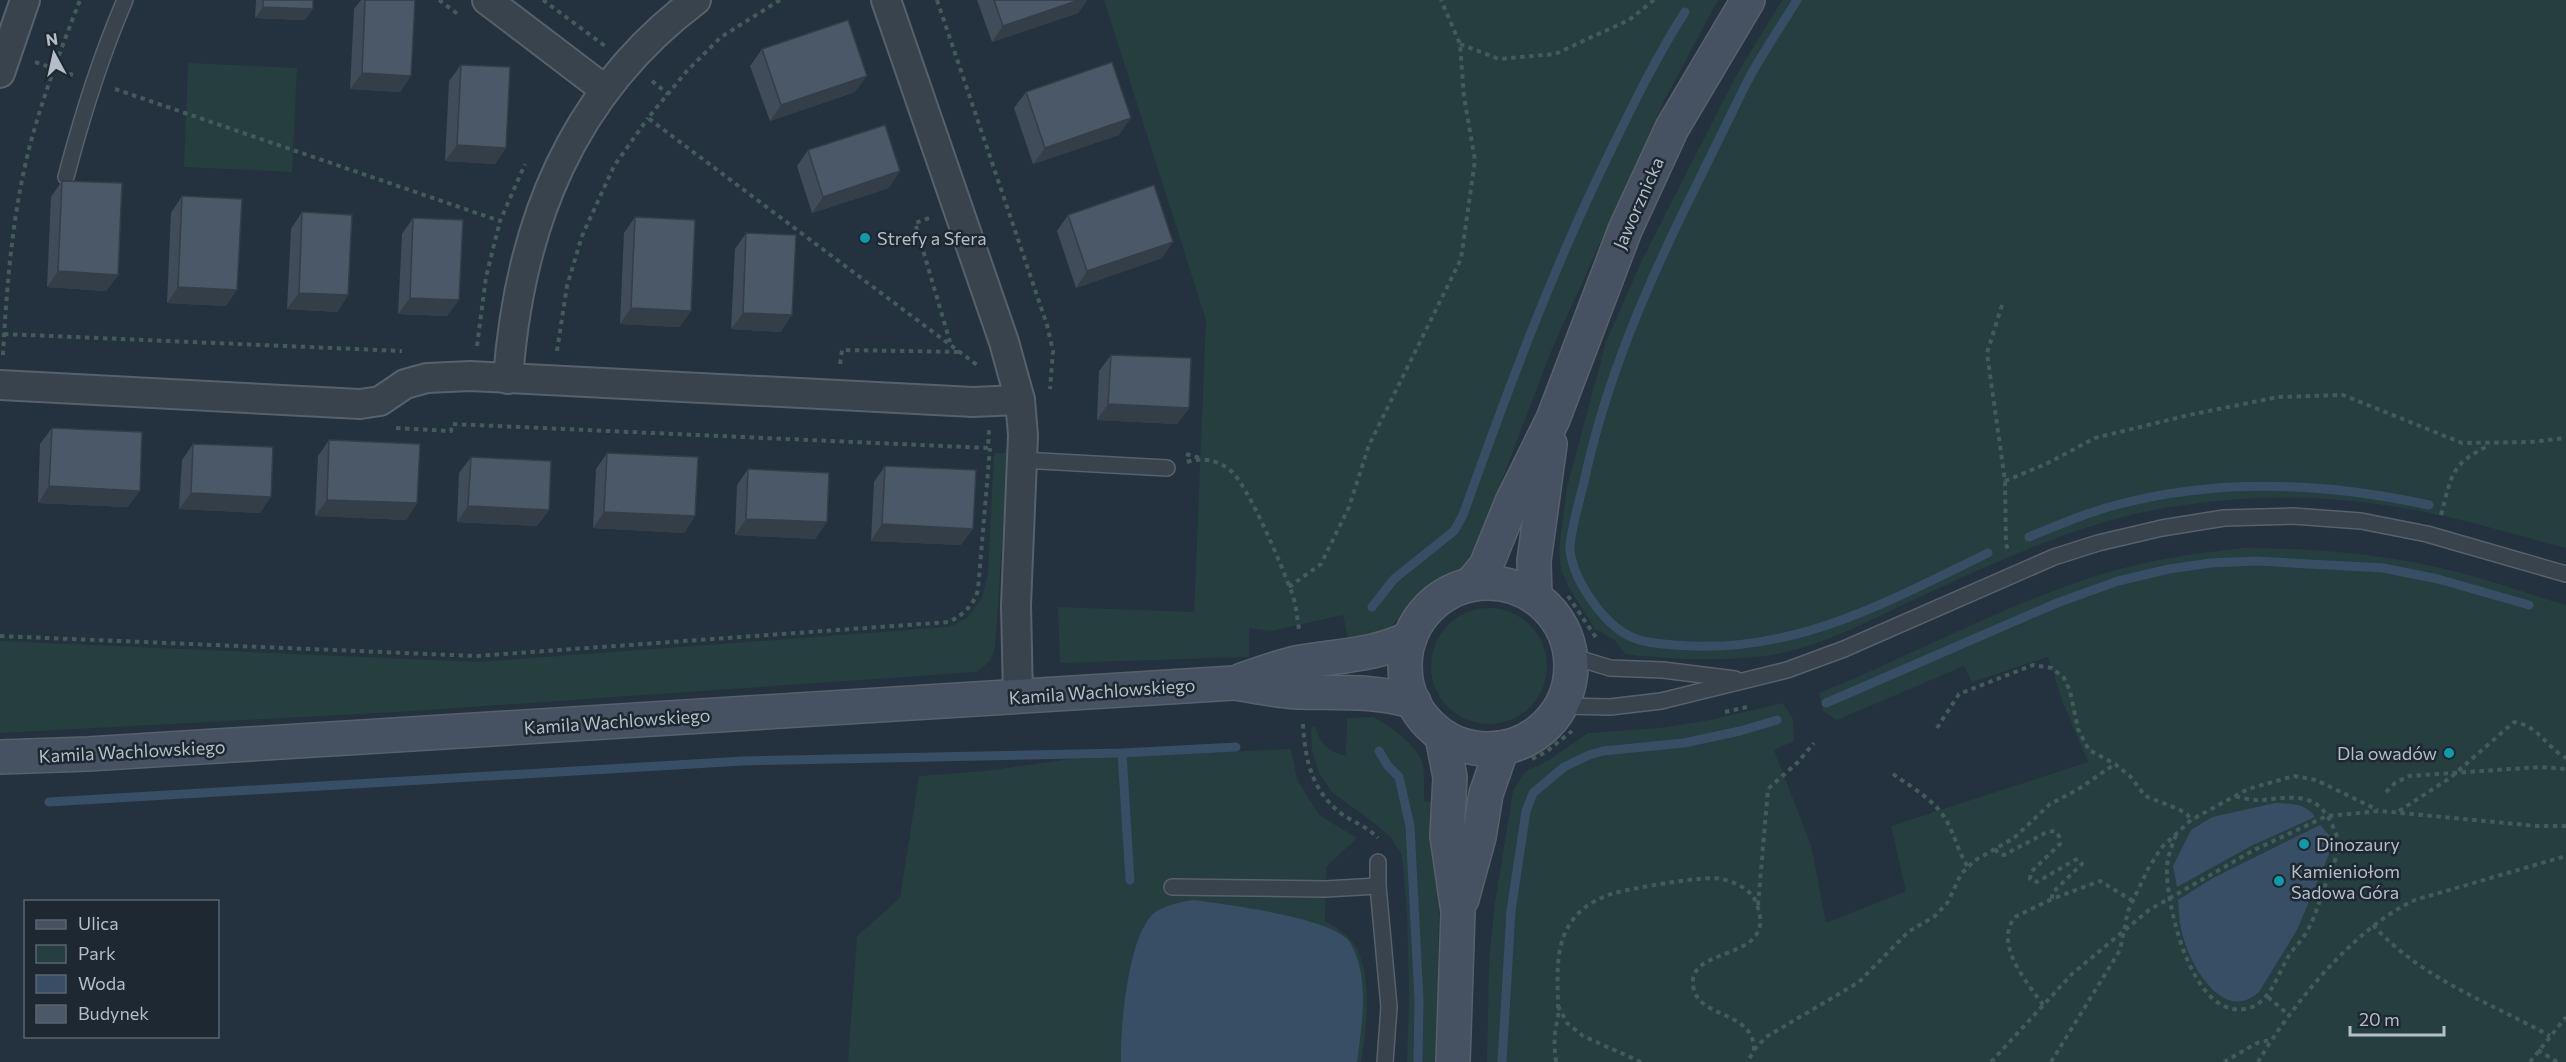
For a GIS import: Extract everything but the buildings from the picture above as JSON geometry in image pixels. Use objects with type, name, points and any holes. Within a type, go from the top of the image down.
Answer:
[{"type":"street","points":[[3,63],[25,0]]},
{"type":"street","points":[[487,0],[604,89]]},
{"type":"street","points":[[508,378],[516,305],[531,238],[550,187],[571,145],[604,89],[640,50],[696,0]]},
{"type":"street","points":[[886,0],[1004,342],[1020,400],[1022,453],[1017,605],[1018,696]]},
{"type":"street","name":"Jaworznicka","points":[[1471,584],[1486,566],[1512,502],[1553,419],[1608,269],[1672,128],[1748,0]]},
{"type":"street","points":[[1,385],[360,404],[380,401],[405,384],[427,378],[470,376],[991,402],[1020,400]]},
{"type":"street","name":"Jaworznicka","points":[[1549,592],[1534,561],[1553,419]]},
{"type":"street","points":[[1458,912],[1479,837],[1486,794],[1525,741],[1549,723],[1571,716],[1571,656],[1567,638],[1553,613],[1549,592],[1489,582],[1471,584],[1452,590],[1431,606],[1413,628],[1405,667],[1406,681],[1422,717],[1442,736],[1464,746],[1514,755]]},
{"type":"street","name":"Kamila Wachlowskiego","points":[[1234,683],[1295,663],[1362,655],[1389,648],[1410,638]]},
{"type":"street","name":"Kamila Wachlowskiego","points":[[0,757],[88,754],[1234,683],[1295,692],[1370,693],[1394,696],[1414,702]]},
{"type":"street","points":[[1442,736],[1450,777],[1448,836],[1458,912],[1453,1062]]},
{"type":"lane","points":[[66,177],[93,81],[125,0]]},
{"type":"lane","points":[[1022,453],[1167,468]]},
{"type":"lane","points":[[1571,716],[1610,707],[1661,701],[1787,670],[1844,649],[2016,573],[2098,543],[2162,528],[2224,518],[2293,516],[2361,521],[2436,537],[2566,573]]},
{"type":"lane","points":[[1571,656],[1610,668],[1663,670],[1744,680]]},
{"type":"lane","points":[[1378,862],[1378,886],[1389,1007],[1385,1062]]},
{"type":"lane","points":[[1172,887],[1325,889],[1378,886]]},
{"type":"path","points":[[1,385],[16,214],[33,136],[53,68],[80,0]]},
{"type":"path","points":[[557,354],[567,286],[582,236],[614,166],[648,118],[686,72],[721,37],[780,0]]},
{"type":"path","points":[[937,0],[1047,325],[1053,351],[1050,399]]},
{"type":"path","points":[[1289,587],[1322,564],[1349,507],[1369,445],[1461,259],[1475,160],[1464,97],[1460,44],[1441,0]]},
{"type":"path","points":[[1460,44],[1499,59],[1555,54],[1629,20],[1654,0]]},
{"type":"path","points":[[3,63],[53,68],[500,220],[525,163]]},
{"type":"path","points":[[0,636],[476,656],[949,622],[968,610],[975,601],[978,590],[991,402],[976,362],[648,118]]},
{"type":"path","points":[[926,208],[929,218],[915,224],[950,343]]},
{"type":"path","points":[[2002,305],[1987,353],[2005,481],[2006,544],[2016,573]]},
{"type":"path","points":[[4,334],[410,352]]},
{"type":"path","points":[[830,364],[842,364],[842,350],[963,352]]},
{"type":"path","points":[[2005,481],[2046,464],[2095,438],[2189,415],[2278,397],[2343,395],[2462,444],[2531,442],[2566,438]]},
{"type":"path","points":[[392,428],[451,431],[452,424],[988,448],[1022,453]]},
{"type":"path","points":[[2436,537],[2452,473],[2466,456],[2493,443]]},
{"type":"path","points":[[1180,453],[1217,463],[1230,470],[1239,481],[1251,501],[1289,587],[1300,633]]},
{"type":"path","points":[[1167,468],[1200,458]]},
{"type":"path","points":[[1549,592],[1602,645]]},
{"type":"path","points":[[1937,728],[1959,694],[2032,665],[2052,668],[2064,678],[2070,691],[2078,729],[2089,750],[2115,764],[2131,777],[2145,796],[2178,809],[2187,814],[2191,820]]},
{"type":"path","points":[[1722,712],[1752,705]]},
{"type":"path","points":[[1514,755],[1546,752],[1566,735],[1571,716]]},
{"type":"path","points":[[2397,812],[2458,771],[2514,722],[2524,723],[2537,730],[2553,751],[2566,758]]},
{"type":"path","points":[[1754,1051],[1752,1040],[1737,1021],[1701,1002],[1696,996],[1693,981],[1695,973],[1704,962],[1748,945],[1754,939],[1760,922],[1758,906],[1768,789],[1798,762],[1814,743]]},
{"type":"path","points":[[1747,1062],[1766,1037],[1859,982],[1908,932],[1935,916],[1948,902],[1961,874],[1968,867],[2014,838],[2050,804],[2077,790],[2115,764]]},
{"type":"path","points":[[2386,792],[2395,783],[2409,776],[2540,767],[2566,769]]},
{"type":"path","points":[[1893,774],[1931,802],[1946,819],[1959,853],[1968,867]]},
{"type":"path","points":[[2051,1062],[2120,950],[2123,930],[2133,901],[2148,869],[2161,848],[2191,820],[2260,784],[2294,776],[2316,780],[2380,811]]},
{"type":"path","points":[[2176,834],[2168,856],[2166,872],[2169,897],[2184,953],[2208,995],[2230,1009],[2245,1010],[2268,997],[2286,961],[2305,935],[2336,861],[2340,843],[2327,816],[2315,804],[2300,798],[2280,797],[2261,800],[2234,796]]},
{"type":"path","points":[[1991,1062],[2072,974],[2123,930],[2169,897],[2254,850],[2327,816],[2380,811],[2537,826],[2566,826]]},
{"type":"path","points":[[1995,849],[2004,855],[2047,832],[2055,831],[2059,836],[2060,844],[2031,872],[2030,879],[2037,882],[2078,859],[2082,864],[2052,893],[2052,899]]},
{"type":"path","points":[[2258,1062],[2289,1016],[2329,969],[2373,926],[2396,909],[2415,900],[2566,856]]},
{"type":"path","points":[[1556,1062],[1558,960],[1563,940],[1575,916],[1596,900],[1614,893],[1674,882],[1720,878],[1745,888],[1758,906]]},
{"type":"path","points":[[2043,1005],[2015,964],[2009,942],[2010,929],[2015,917],[2052,899],[2100,881],[2133,901]]},
{"type":"path","points":[[2373,926],[2412,962],[2439,980],[2550,1036]]},
{"type":"path","points":[[2268,997],[2289,1016]]},
{"type":"path","points":[[1557,1002],[1567,1023],[1583,1036],[1641,1062]]},
{"type":"path","points":[[2530,1062],[2566,1017]]},
{"type":"path","points":[[2224,1062],[2257,1043],[2271,1040]]},
{"type":"path","points":[[2538,1050],[2557,1062]]},
{"type":"green space","points":[[1104,0],[1718,0],[1664,101],[1550,354],[1496,496],[1476,561],[1458,575],[1420,593],[1390,628],[1349,644],[1343,615],[1271,631],[1249,628],[1249,657],[1060,663],[1058,607],[1194,612],[1206,320]]},
{"type":"green space","points":[[1782,0],[2566,0],[2566,548],[2449,517],[2372,503],[2334,499],[2258,498],[2182,505],[2108,521],[2057,538],[1982,568],[1844,632],[1794,650],[1760,657],[1721,659],[1661,658],[1625,654],[1615,640],[1595,629],[1568,586],[1561,569],[1559,549],[1567,487],[1606,342],[1642,260],[1737,74]]},
{"type":"green space","points":[[188,63],[297,68],[292,172],[184,167]]},
{"type":"green space","points":[[994,453],[1008,453],[995,649],[990,661],[977,672],[398,712],[0,733],[0,641],[479,662],[949,627],[967,618],[982,598],[988,573]]},
{"type":"green space","points":[[2243,548],[2325,551],[2407,561],[2474,577],[2566,605],[2566,1062],[1487,1062],[1489,963],[1494,909],[1513,791],[1525,772],[1549,760],[1588,733],[1660,728],[1710,720],[1783,703],[1793,719],[1794,741],[1774,750],[1811,845],[1826,923],[1906,891],[1891,826],[2088,762],[2063,703],[2048,657],[1972,682],[1964,666],[1837,720],[1823,711],[1819,693],[1998,613],[2072,584],[2142,563]]},
{"type":"green space","points":[[1489,608],[1511,612],[1530,625],[1543,644],[1547,666],[1543,688],[1530,707],[1511,720],[1489,724],[1467,720],[1448,707],[1435,688],[1431,666],[1435,644],[1448,625],[1467,612]]},
{"type":"green space","points":[[1373,717],[1409,742],[1422,762],[1424,801],[1440,803],[1437,1062],[1407,1062],[1409,993],[1407,913],[1402,856],[1392,839],[1332,792],[1319,773],[1312,750],[1311,727],[1315,727],[1326,746],[1346,756],[1347,718]]},
{"type":"green space","points":[[1291,749],[1297,779],[1319,815],[1357,838],[1326,867],[1325,921],[1351,940],[1360,956],[1364,970],[1367,1001],[1361,1062],[848,1062],[857,936],[900,898],[919,776],[985,771],[1070,759]]},
{"type":"water","points":[[2275,803],[2303,807],[2315,817],[2251,846],[2177,887],[2173,866],[2191,830],[2212,817]]},
{"type":"water","points":[[2320,825],[2331,837],[2332,847],[2297,930],[2259,992],[2245,1000],[2232,1001],[2220,996],[2209,986],[2192,960],[2181,929],[2178,900],[2213,878]]},
{"type":"water","points":[[1193,900],[1278,914],[1325,927],[1342,935],[1351,944],[1357,958],[1363,987],[1357,1062],[1121,1062],[1127,983],[1145,924],[1154,913],[1163,908]]},
{"type":"waterway","points":[[1797,0],[1746,84],[1644,297],[1616,370],[1593,444],[1571,536],[1570,551],[1573,566],[1595,605],[1606,618],[1626,634],[1636,639],[1660,644],[1731,645],[1770,640],[1844,619],[1916,588],[1988,553]]},
{"type":"waterway","points":[[1372,607],[1394,579],[1454,531],[1463,515],[1514,377],[1569,241],[1636,99],[1685,12]]},
{"type":"waterway","points":[[2029,537],[2108,507],[2197,490],[2274,486],[2313,488],[2429,505]]},
{"type":"waterway","points":[[1826,703],[2057,603],[2118,581],[2169,569],[2211,563],[2256,561],[2383,568],[2438,579],[2529,605]]},
{"type":"waterway","points":[[1502,1062],[1511,911],[1526,811],[1533,793],[1564,767],[1589,755],[1603,751],[1684,743],[1777,720]]},
{"type":"waterway","points":[[49,802],[743,761],[1122,753],[1236,747]]},
{"type":"waterway","points":[[1379,751],[1388,766],[1399,777],[1410,826],[1419,1000],[1418,1062]]},
{"type":"waterway","points":[[1122,753],[1130,880]]},
{"type":"place","name":"Strefy a Sfera","points":[[865,238]]},
{"type":"place","name":"Dla owadów","points":[[2449,753]]},
{"type":"place","name":"Dinozaury","points":[[2304,844]]},
{"type":"place","name":"Kamieniołom Sadowa Góra","points":[[2279,881]]}]
